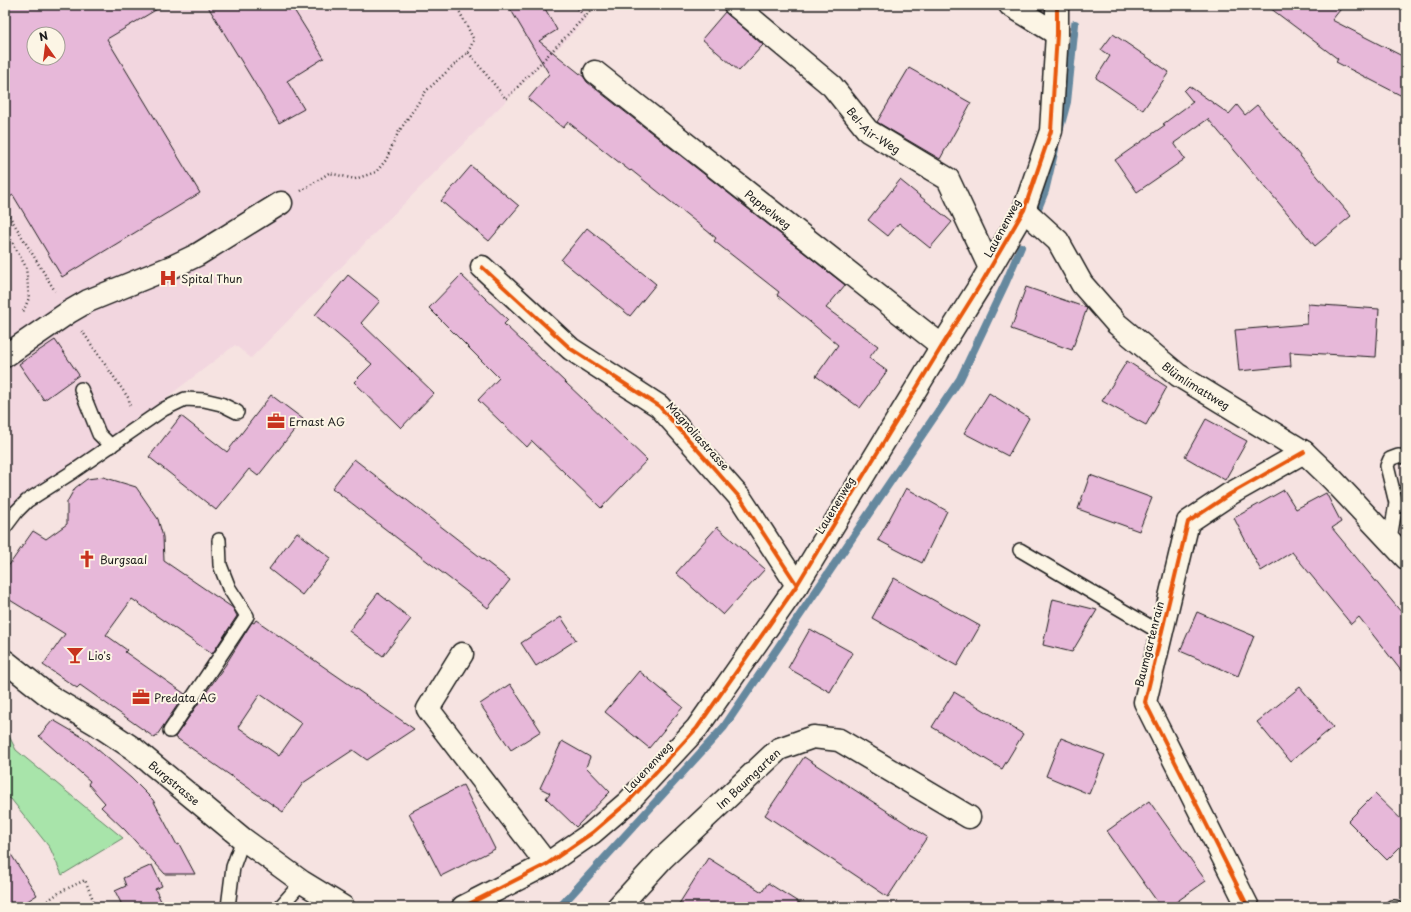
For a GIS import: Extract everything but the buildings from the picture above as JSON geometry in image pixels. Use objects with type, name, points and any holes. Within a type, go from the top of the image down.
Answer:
[{"type":"street","name":"Bel-Air-Weg","points":[[735,5],[832,86],[868,131],[948,179],[990,268]]},
{"type":"street","points":[[1010,5],[1057,34]]},
{"type":"street","name":"Lauenenweg","points":[[463,907],[547,864],[592,833],[628,802],[697,728],[797,585],[1024,210],[1051,132],[1057,34],[1057,5]]},
{"type":"street","name":"Pappelweg","points":[[595,72],[942,346]]},
{"type":"street","points":[[5,356],[88,300],[198,255],[281,203]]},
{"type":"street","name":"Blümlimattweg","points":[[1024,210],[1058,241],[1082,284],[1117,324],[1178,375],[1304,452],[1390,539],[1406,558]]},
{"type":"street","name":"Magnoliastrasse","points":[[482,267],[572,349],[659,406],[741,499],[797,585]]},
{"type":"street","name":"Baumgartenrain","points":[[1248,907],[1145,702],[1188,522],[1230,494],[1304,452]]},
{"type":"street","points":[[462,654],[428,709],[547,864]]},
{"type":"street","name":"Burgstrasse","points":[[5,661],[49,696],[98,725],[134,749],[243,839],[302,882],[343,907]]},
{"type":"street","name":"Im Baumgarten","points":[[618,907],[662,859],[779,749],[814,737],[839,740],[969,817]]},
{"type":"lane","points":[[81,389],[99,434],[111,446]]},
{"type":"lane","points":[[5,527],[17,510],[27,501],[74,471],[164,409],[185,398],[221,404],[237,412]]},
{"type":"lane","points":[[1390,539],[1396,503],[1386,466],[1390,459],[1398,456],[1406,457]]},
{"type":"lane","points":[[170,731],[247,616],[229,588],[220,565],[219,540]]},
{"type":"lane","name":"Baumgartenrain","points":[[1020,550],[1161,633]]},
{"type":"lane","points":[[228,907],[233,867],[243,839]]},
{"type":"lane","points":[[280,907],[302,882]]},
{"type":"path","points":[[281,203],[329,173],[354,179],[376,172],[386,160],[398,133],[426,91],[468,52],[474,40],[456,5]]},
{"type":"path","points":[[576,5],[584,17]]},
{"type":"path","points":[[468,52],[506,98],[596,5]]},
{"type":"path","points":[[5,229],[26,267],[29,298],[22,316]]},
{"type":"path","points":[[38,907],[60,892],[84,880],[96,907]]},
{"type":"shaded area","name":"Spital Thun","points":[[5,5],[580,5],[588,18],[251,358],[235,345],[136,421],[37,487],[5,527]]},
{"type":"green space","points":[[5,728],[16,750],[123,838],[62,875],[50,848],[11,799],[5,797]]},
{"type":"waterway","points":[[1060,128],[1067,102],[1075,24]]},
{"type":"waterway","points":[[1039,206],[1045,191],[1055,149]]},
{"type":"waterway","points":[[560,907],[724,727],[960,379],[1021,247]]},
{"type":"cycle path","points":[[463,907],[547,864],[592,833],[628,802],[697,728],[797,585],[982,282],[1024,210],[1051,131],[1057,34],[1057,5]]},
{"type":"cycle path","points":[[482,267],[571,349],[659,406],[741,499],[797,585]]},
{"type":"cycle path","points":[[1248,907],[1145,702],[1188,522],[1230,494],[1304,452]]},
{"type":"place","name":"Spital Thun","points":[[168,278]]},
{"type":"place","name":"Ernast AG","points":[[276,421]]},
{"type":"place","name":"Burgsaal","points":[[87,559]]},
{"type":"place","name":"Lio's","points":[[75,655]]},
{"type":"place","name":"Predata AG","points":[[141,697]]}]
